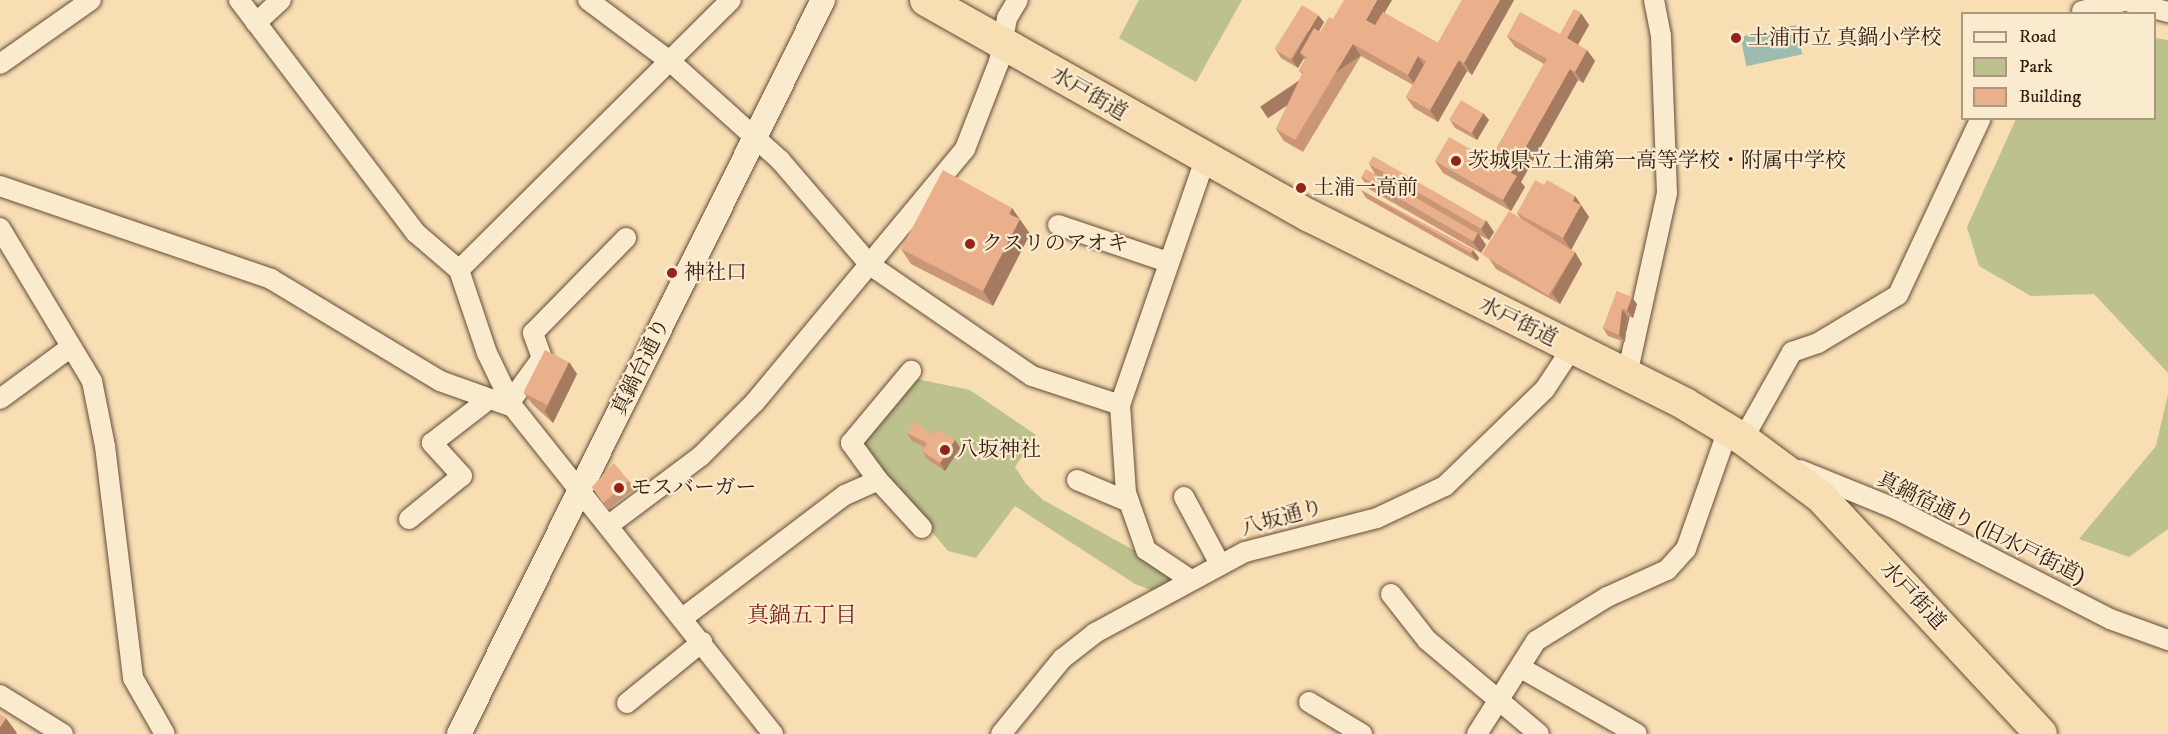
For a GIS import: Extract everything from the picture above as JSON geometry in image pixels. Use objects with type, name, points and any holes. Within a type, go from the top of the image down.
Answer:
[{"type":"highway","name":"水戸街道","points":[[926,0],[1205,159],[1627,375],[1736,435],[1772,459],[1821,497],[2041,734]]},
{"type":"street","points":[[0,64],[91,0]]},
{"type":"street","points":[[239,0],[416,233],[459,270],[463,292],[512,404],[581,486],[773,734]]},
{"type":"street","points":[[256,23],[281,0]]},
{"type":"street","points":[[588,0],[671,62],[780,160],[870,265],[1032,376],[1120,405]]},
{"type":"street","points":[[459,270],[731,0]]},
{"type":"street","name":"真鍋台通り","points":[[459,734],[823,0]]},
{"type":"street","points":[[609,525],[701,456],[870,265],[965,149],[1018,0]]},
{"type":"street","points":[[1627,375],[1667,193],[1662,36],[1654,0]]},
{"type":"street","points":[[2083,8],[2124,1],[2168,12]]},
{"type":"street","points":[[1477,734],[1536,641],[1607,597],[1668,570],[1686,549],[1736,435],[1792,352],[1818,343],[1898,295],[1980,120]]},
{"type":"street","points":[[1191,580],[1146,550],[1129,502],[1120,405],[1205,159]]},
{"type":"street","points":[[0,186],[271,279],[440,381],[489,399],[512,404]]},
{"type":"street","points":[[1058,225],[1168,262]]},
{"type":"street","points":[[0,228],[92,381],[105,446],[134,678],[165,734]]},
{"type":"street","points":[[512,404],[542,358],[533,333],[626,238]]},
{"type":"street","points":[[0,399],[71,347]]},
{"type":"street","name":"八坂通り","points":[[1001,734],[1080,642],[1191,580],[1220,564],[1294,536],[1360,522],[1422,501],[1465,469],[1545,389],[1572,348]]},
{"type":"street","points":[[911,371],[851,443],[879,480],[922,528]]},
{"type":"street","points":[[409,519],[462,476],[432,443],[489,399]]},
{"type":"street","name":"真鍋宿通り (旧水戸街道)","points":[[1772,459],[1896,509],[2110,619],[2168,640]]},
{"type":"street","points":[[684,617],[845,495],[879,480]]},
{"type":"street","points":[[1077,480],[1129,502]]},
{"type":"street","points":[[1184,497],[1220,564]]},
{"type":"street","points":[[1391,594],[1427,640],[1497,703],[1539,734]]},
{"type":"street","points":[[627,703],[702,642]]},
{"type":"street","points":[[1521,668],[1636,734]]},
{"type":"street","points":[[0,694],[63,734]]},
{"type":"street","points":[[1309,702],[1362,734]]},
{"type":"green space","points":[[1139,0],[1242,0],[1196,82],[1119,38]]},
{"type":"green space","points":[[2156,38],[2168,40],[2168,373],[2094,294],[2031,296],[1979,266],[1967,227],[2016,120],[2156,120]]},
{"type":"green space","points":[[912,378],[970,390],[1036,435],[1015,467],[1026,484],[1043,500],[1139,553],[1174,579],[1154,591],[1135,584],[1015,506],[976,558],[948,551],[860,445]]},
{"type":"green space","points":[[2168,394],[2168,529],[2129,557],[2079,539],[2156,446]]},
{"type":"shaded area","points":[[1796,25],[1802,54],[1746,66],[1740,37]]},
{"type":"building","points":[[1344,0],[1377,0],[1366,20],[1375,25],[1383,12],[1438,43],[1462,0],[1500,0],[1464,63],[1459,60],[1430,110],[1406,97],[1426,61],[1418,56],[1408,75],[1353,44],[1295,140],[1276,129],[1303,72],[1299,70],[1307,57],[1300,53],[1314,28],[1320,32],[1329,17],[1333,19]]},
{"type":"building","points":[[1302,5],[1318,15],[1291,59],[1274,49]]},
{"type":"building","points":[[1574,9],[1581,13],[1567,38],[1587,50],[1575,72],[1570,69],[1511,173],[1517,176],[1503,200],[1435,161],[1449,137],[1490,160],[1547,59],[1507,36],[1520,12],[1560,34]]},
{"type":"building","points":[[1461,100],[1483,113],[1471,133],[1449,120]]},
{"type":"building","points":[[1373,156],[1486,221],[1481,229],[1368,164]]},
{"type":"building","points":[[1366,169],[1478,234],[1473,241],[1362,177]]},
{"type":"building","points":[[943,170],[1012,208],[1009,214],[1020,219],[983,291],[901,249]]},
{"type":"building","points":[[1535,180],[1544,185],[1547,180],[1575,196],[1573,201],[1581,205],[1563,238],[1517,213]]},
{"type":"building","points":[[1361,190],[1473,250],[1471,253]]},
{"type":"building","points":[[1509,211],[1575,252],[1548,296],[1482,254]]},
{"type":"building","points":[[1617,291],[1632,297],[1627,310],[1622,309],[1619,335],[1603,328]]},
{"type":"building","points":[[545,350],[569,362],[547,405],[523,393]]},
{"type":"building","points":[[915,421],[932,436],[936,429],[955,440],[940,463],[922,451],[927,443],[907,433]]},
{"type":"building","points":[[614,463],[629,481],[603,503],[592,487]]},
{"type":"building","points":[[0,714],[6,718],[0,727]]},
{"type":"place","name":"土浦市立 真鍋小学校","points":[[1736,38]]},
{"type":"place","name":"茨城県立土浦第一高等学校・附属中学校","points":[[1456,161]]},
{"type":"place","name":"土浦一高前","points":[[1301,188]]},
{"type":"place","name":"クスリのアオキ","points":[[970,244]]},
{"type":"place","name":"神社口","points":[[672,273]]},
{"type":"place","name":"八坂神社","points":[[945,450]]},
{"type":"place","name":"モスバーガー","points":[[619,488]]},
{"type":"district","name":"真鍋五丁目","points":[[802,616]]}]
